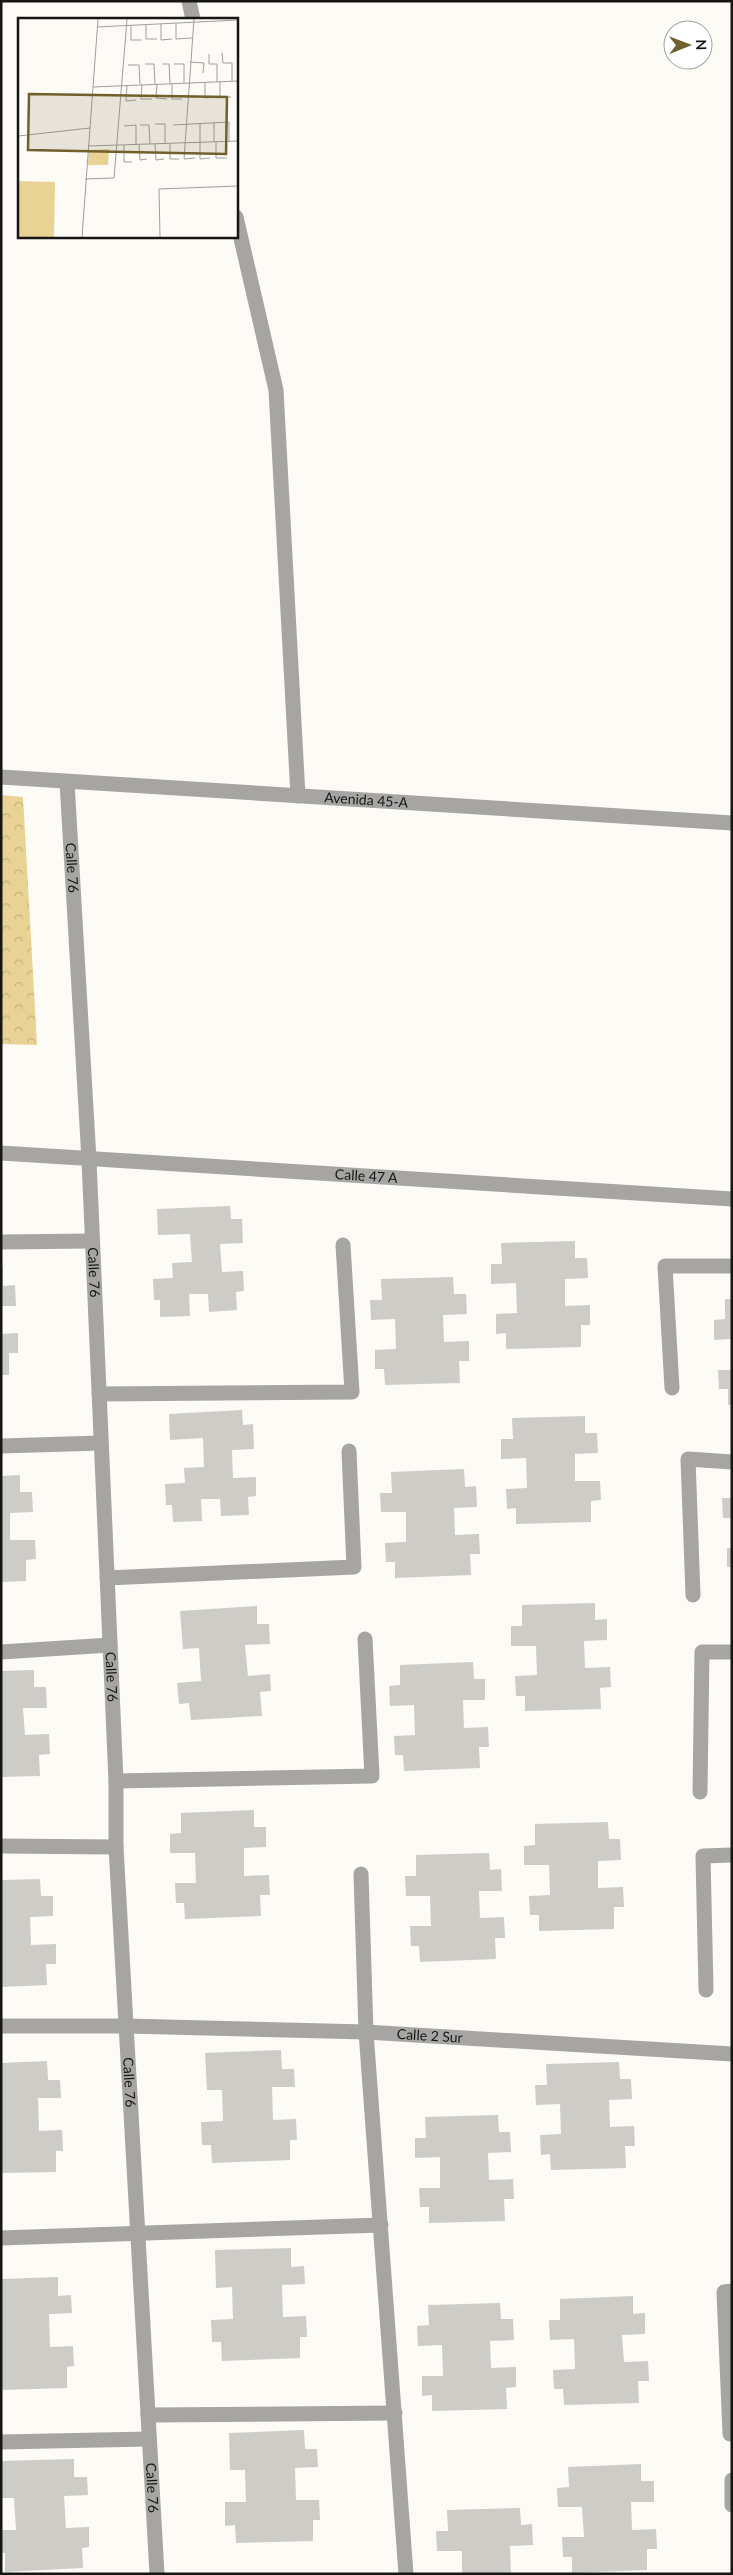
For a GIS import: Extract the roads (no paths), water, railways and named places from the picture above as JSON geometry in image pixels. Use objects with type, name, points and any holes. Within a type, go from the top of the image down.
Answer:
[{"type":"street","points":[[189,1],[193,18]]},
{"type":"street","points":[[238,226],[276,390],[298,796]]},
{"type":"street","name":"Avenida 45-A","points":[[1,777],[732,823]]},
{"type":"street","name":"Calle 76","points":[[67,782],[92,1241],[116,1781],[116,1847],[157,2574]]},
{"type":"street","name":"Calle 47 A","points":[[1,1153],[88,1160],[732,1199]]},
{"type":"street","points":[[1,1242],[92,1241]]},
{"type":"street","points":[[99,1394],[352,1392],[343,1245]]},
{"type":"street","points":[[672,1388],[665,1266],[732,1266]]},
{"type":"street","points":[[1,1446],[101,1443]]},
{"type":"street","points":[[107,1578],[354,1567],[349,1451]]},
{"type":"street","points":[[693,1595],[688,1460],[732,1462]]},
{"type":"street","points":[[116,1781],[372,1776],[365,1639]]},
{"type":"street","points":[[1,1652],[110,1645]]},
{"type":"street","points":[[700,1792],[702,1652],[732,1652]]},
{"type":"street","points":[[1,1846],[116,1847]]},
{"type":"street","points":[[706,1990],[703,1856],[732,1855]]},
{"type":"street","points":[[361,1874],[366,2032],[406,2574]]},
{"type":"street","name":"Calle 2 Sur","points":[[1,2026],[126,2026],[366,2032],[732,2054]]},
{"type":"street","points":[[1,2238],[138,2235],[381,2225]]},
{"type":"street","points":[[730,2434],[724,2292],[732,2292]]},
{"type":"street","points":[[148,2415],[395,2413]]},
{"type":"street","points":[[1,2442],[150,2439]]},
{"type":"street","points":[[732,2480],[732,2505]]}]
